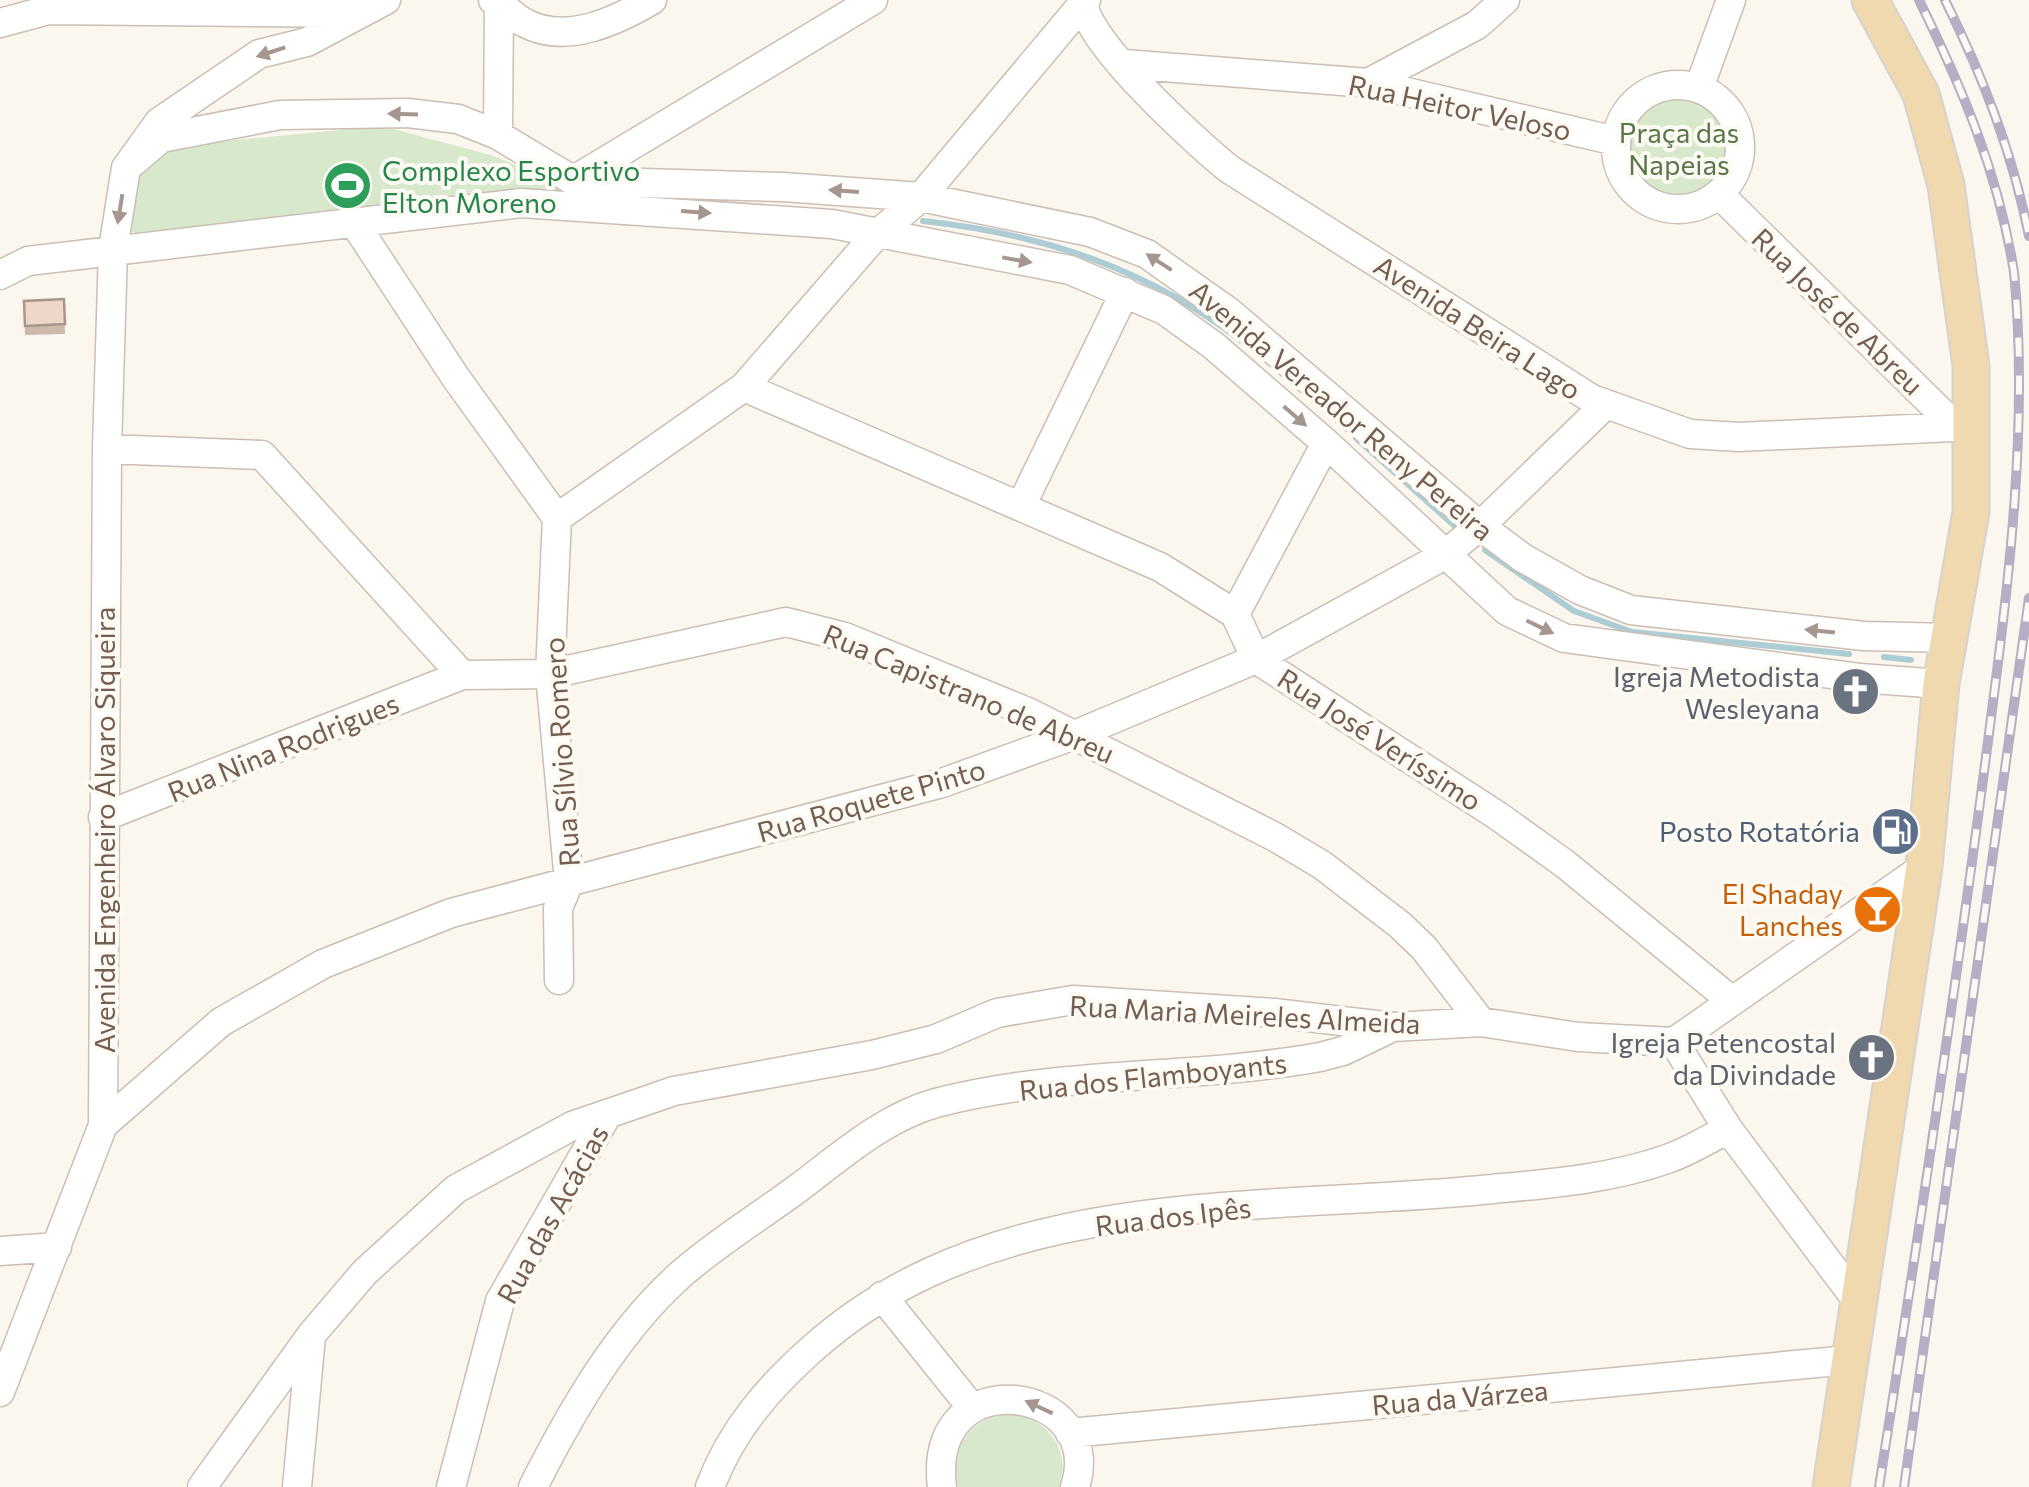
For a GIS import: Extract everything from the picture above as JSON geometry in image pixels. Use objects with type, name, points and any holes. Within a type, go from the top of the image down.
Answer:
[{"type":"main road","points":[[1831,1487],[1924,867],[1941,684],[1971,512],[1964,427],[1968,349],[1946,185],[1922,94],[1870,0]]},
{"type":"street","points":[[113,249],[126,168],[158,122],[259,54],[307,42],[386,0]]},
{"type":"street","points":[[497,1],[534,26],[576,32],[652,0]]},
{"type":"street","points":[[126,168],[161,138],[280,115],[408,113],[458,120],[498,134],[574,181],[872,0]]},
{"type":"street","points":[[1368,83],[1476,25],[1505,0]]},
{"type":"street","points":[[1699,88],[1731,0]]},
{"type":"street","points":[[497,1],[498,134]]},
{"type":"street","points":[[356,224],[456,378],[557,518],[744,386],[876,236],[921,197],[1084,1]]},
{"type":"street","name":"Avenida Beira Lago","points":[[1084,1],[1089,23],[1176,127],[1229,169],[1430,298],[1606,404],[1709,436],[1964,427]]},
{"type":"street","points":[[0,23],[48,10],[360,13]]},
{"type":"street","name":"Rua Heitor Veloso","points":[[1124,64],[1368,83],[1616,140]]},
{"type":"street","points":[[1662,87],[1699,88],[1729,110],[1741,145],[1739,163],[1719,194],[1686,209],[1649,202],[1623,177],[1616,140],[1621,122],[1645,94],[1662,87]]},
{"type":"street","name":"Avenida Vereador Reny Pereira","points":[[574,181],[783,187],[921,197],[1090,232],[1147,254],[1229,312],[1480,526],[1523,558],[1580,590],[1631,610],[1864,636],[1952,638]]},
{"type":"street","name":"Rua José de Abreu","points":[[1719,194],[1964,427]]},
{"type":"street","name":"Avenida Vereador Reny Pereira","points":[[0,276],[28,261],[113,249],[521,203],[832,224],[876,236],[1070,270],[1164,310],[1214,346],[1507,611],[1564,638],[1860,678],[1941,684]]},
{"type":"street","name":"Avenida Engenheiro Álvaro Siqueira","points":[[0,1392],[103,1125],[107,449],[113,249]]},
{"type":"street","points":[[1021,506],[1125,292]]},
{"type":"street","points":[[744,386],[1160,567],[1236,614],[1326,444]]},
{"type":"street","name":"Rua Roquete Pinto","points":[[103,1125],[222,1022],[324,964],[452,914],[875,804],[1077,734],[1256,659],[1443,556],[1480,526],[1606,404]]},
{"type":"street","points":[[107,449],[262,455],[462,676]]},
{"type":"street","name":"Rua Sílvio Romero","points":[[557,518],[550,674],[569,882],[558,908],[559,980]]},
{"type":"street","name":"Rua José Veríssimo","points":[[1236,614],[1256,659],[1565,864],[1732,1001]]},
{"type":"street","name":"Rua Capistrano de Abreu","points":[[462,676],[550,674],[786,622],[846,637],[1077,734],[1322,865],[1424,948],[1481,1022]]},
{"type":"street","points":[[1860,678],[1864,636]]},
{"type":"street","name":"Rua Nina Rodrigues","points":[[103,817],[462,676]]},
{"type":"street","points":[[1859,1303],[1728,1129],[1674,1042],[1924,867]]},
{"type":"street","name":"Rua Maria Meireles Almeida","points":[[202,1487],[312,1334],[365,1272],[456,1189],[572,1126],[674,1091],[872,1055],[936,1038],[997,1013],[1073,1000],[1274,1013],[1393,1027],[1481,1022],[1578,1037],[1674,1042]]},
{"type":"street","name":"Rua dos Flamboyants","points":[[533,1487],[594,1380],[634,1324],[680,1276],[863,1140],[905,1116],[935,1104],[1065,1080],[1320,1057],[1343,1052],[1393,1027]]},
{"type":"street","name":"Rua das Acácias","points":[[451,1487],[500,1301],[607,1115]]},
{"type":"street","name":"Rua dos Ipês","points":[[710,1487],[722,1456],[770,1387],[831,1332],[927,1270],[1020,1236],[1251,1205],[1404,1198],[1546,1184],[1618,1173],[1670,1158],[1728,1129]]},
{"type":"street","points":[[0,1251],[58,1248]]},
{"type":"street","points":[[882,1296],[972,1408]]},
{"type":"street","points":[[297,1487],[312,1334]]},
{"type":"street","name":"Rua da Várzea","points":[[1070,1433],[1849,1360]]},
{"type":"street","points":[[942,1487],[939,1465],[944,1443],[955,1423],[972,1408],[1004,1399],[1037,1404],[1056,1416],[1070,1433],[1078,1454],[1075,1487]]},
{"type":"green space","name":"Praça das Napeias","points":[[1679,89],[1702,94],[1721,106],[1733,125],[1738,148],[1733,171],[1721,190],[1702,202],[1679,207],[1656,202],[1637,190],[1625,171],[1620,148],[1625,125],[1637,106],[1656,94]]},
{"type":"green space","name":"Complexo Esportivo Elton Moreno","points":[[382,126],[494,156],[578,192],[520,193],[135,233],[126,229],[137,169],[162,147]]},
{"type":"green space","points":[[1014,1413],[1038,1423],[1054,1440],[1062,1461],[1059,1487],[958,1487],[957,1458],[966,1435],[986,1420]]},
{"type":"building","points":[[64,299],[65,324],[25,326],[24,301]]},
{"type":"waterway","points":[[923,221],[1011,235],[1095,260],[1174,296],[1248,346]]},
{"type":"waterway","points":[[1356,438],[1457,528]]},
{"type":"waterway","points":[[1485,550],[1574,611],[1632,632],[1849,654]]},
{"type":"waterway","points":[[1884,657],[1911,660]]},
{"type":"railway","points":[[1879,1487],[1976,834],[2003,625],[2018,448],[2018,330],[2007,235],[1977,132],[1919,0]]},
{"type":"railway","points":[[1945,0],[1995,115],[2029,236]]},
{"type":"railway","points":[[1904,1487],[2029,598]]},
{"type":"place","name":"Complexo Esportivo Elton Moreno","points":[[347,186]]},
{"type":"place","name":"Igreja Metodista Wesleyana","points":[[1855,692]]},
{"type":"place","name":"Posto Rotatória","points":[[1895,831]]},
{"type":"place","name":"El Shaday Lanches","points":[[1878,909]]},
{"type":"place","name":"Igreja Petencostal da Divindade","points":[[1871,1058]]}]
